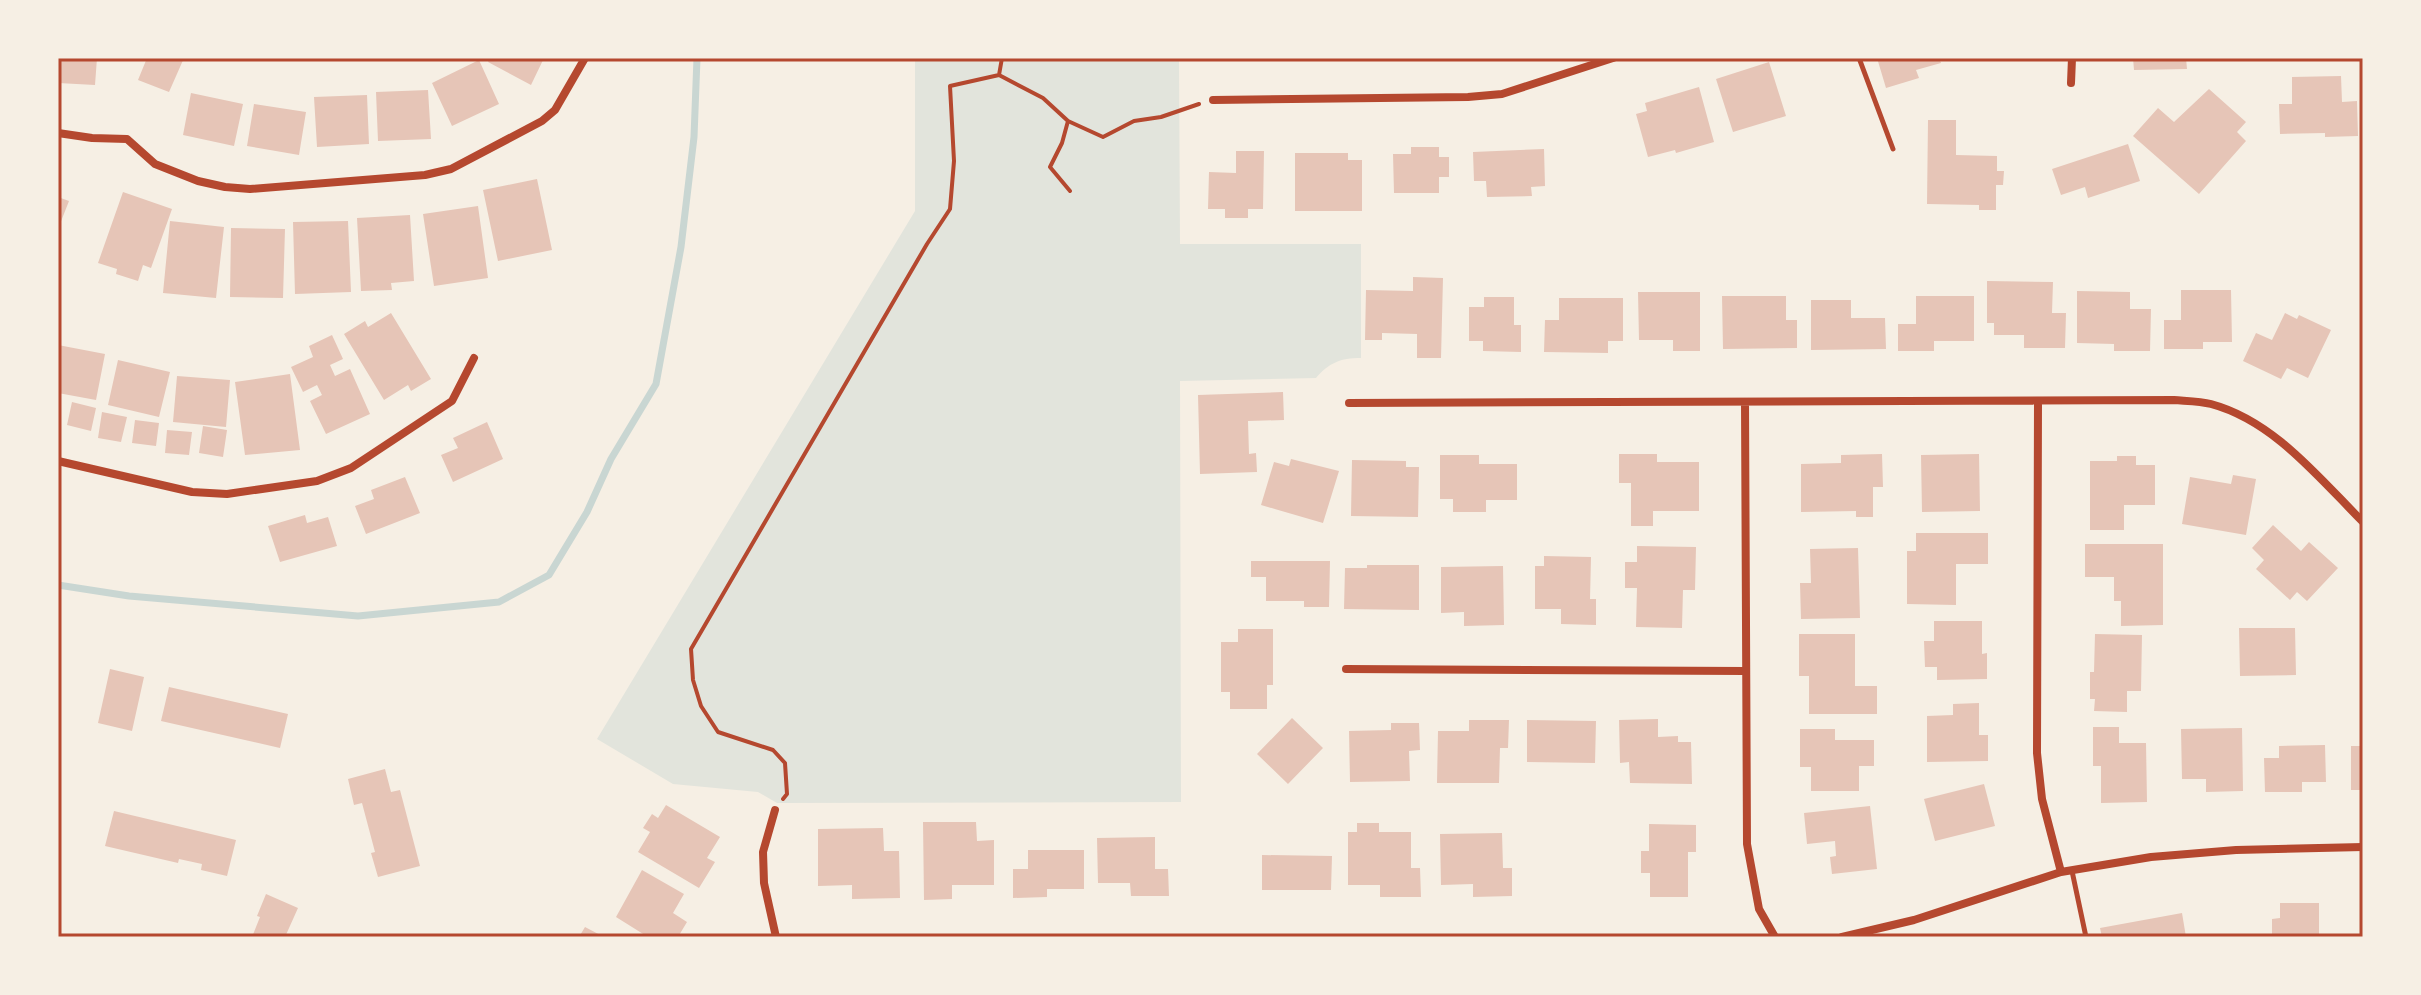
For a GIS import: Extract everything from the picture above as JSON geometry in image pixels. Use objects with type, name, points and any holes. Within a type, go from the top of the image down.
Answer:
[{"type":"street","points":[[58,133],[127,139],[155,164],[198,181],[225,187],[250,189],[425,175],[451,169],[542,121],[555,110],[585,58]]},
{"type":"street","points":[[1213,100],[1502,94],[1613,58]]},
{"type":"street","points":[[2071,83],[2072,58]]},
{"type":"street","points":[[58,461],[192,492],[227,494],[317,481],[351,468],[452,401],[474,358]]},
{"type":"street","points":[[1349,403],[2174,400],[2211,404],[2244,417],[2272,434],[2363,522]]},
{"type":"street","points":[[1745,402],[1747,844],[1759,909],[1775,937]]},
{"type":"street","points":[[2038,402],[2037,753],[2042,799],[2061,872]]},
{"type":"street","points":[[1346,669],[1746,671]]},
{"type":"street","points":[[775,810],[763,852],[764,883],[776,937]]},
{"type":"street","points":[[1842,937],[1914,920],[2072,870],[2151,857],[2236,850],[2363,847]]},
{"type":"lane","points":[[1859,58],[1893,149]]},
{"type":"lane","points":[[2072,870],[2086,937]]},
{"type":"path","points":[[999,75],[1002,58]]},
{"type":"path","points":[[775,810],[787,794],[785,763],[773,750],[718,732],[701,706],[693,680],[691,649],[950,209],[954,161],[950,86],[999,75],[1043,98],[1068,121],[1103,137],[1134,121],[1161,117],[1213,100]]},
{"type":"path","points":[[1068,121],[1062,143],[1050,167],[1070,191]]},
{"type":"shaded area","points":[[915,58],[1179,58],[1180,244],[1361,244],[1361,358],[1336,362],[1316,378],[1180,381],[1181,802],[777,803],[758,792],[673,784],[597,739],[915,211]]},
{"type":"building","points":[[58,58],[97,58],[95,85],[58,83]]},
{"type":"building","points":[[147,58],[184,58],[169,92],[138,80]]},
{"type":"building","points":[[490,58],[544,58],[531,85],[488,62]]},
{"type":"building","points":[[1877,58],[1939,58],[1941,63],[1916,70],[1919,78],[1886,88]]},
{"type":"building","points":[[2133,58],[2186,58],[2187,69],[2134,70]]},
{"type":"building","points":[[479,60],[499,104],[452,126],[432,83]]},
{"type":"building","points":[[1769,62],[1786,116],[1733,132],[1716,79]]},
{"type":"building","points":[[2341,76],[2342,102],[2357,101],[2358,136],[2280,134],[2279,104],[2292,104],[2292,77]]},
{"type":"building","points":[[1699,87],[1714,142],[1648,157],[1636,114],[1647,111],[1645,103]]},
{"type":"building","points":[[2209,89],[2246,122],[2237,132],[2246,141],[2199,194],[2133,136],[2158,108],[2174,122]]},
{"type":"building","points":[[428,90],[431,139],[378,141],[376,92]]},
{"type":"building","points":[[191,93],[243,104],[234,146],[183,135]]},
{"type":"building","points":[[367,95],[369,144],[317,147],[314,97]]},
{"type":"building","points":[[254,104],[306,112],[299,155],[247,146]]},
{"type":"building","points":[[1928,120],[1956,120],[1956,155],[1997,156],[1997,171],[2004,171],[2003,185],[1996,185],[1996,210],[1979,210],[1979,205],[1927,204]]},
{"type":"building","points":[[2128,144],[2140,181],[2088,198],[2085,187],[2061,195],[2052,169]]},
{"type":"building","points":[[1411,147],[1439,147],[1439,157],[1449,157],[1449,177],[1439,177],[1439,193],[1394,193],[1393,154],[1411,154]]},
{"type":"building","points":[[1544,149],[1545,186],[1531,187],[1532,196],[1487,197],[1486,181],[1474,181],[1473,152]]},
{"type":"building","points":[[1236,151],[1264,151],[1263,209],[1248,209],[1248,218],[1225,218],[1225,209],[1208,209],[1209,172],[1236,173]]},
{"type":"building","points":[[1295,153],[1348,153],[1348,160],[1362,160],[1362,211],[1295,211]]},
{"type":"building","points":[[537,179],[552,250],[498,261],[483,190]]},
{"type":"building","points":[[123,192],[172,209],[151,268],[143,265],[138,281],[116,274],[117,269],[98,263]]},
{"type":"building","points":[[58,197],[69,201],[58,229]]},
{"type":"building","points":[[478,206],[488,278],[434,286],[423,214]]},
{"type":"building","points":[[410,215],[414,281],[391,283],[392,290],[361,291],[357,218]]},
{"type":"building","points":[[170,221],[224,227],[216,298],[163,293]]},
{"type":"building","points":[[348,221],[351,292],[295,294],[293,222]]},
{"type":"building","points":[[231,228],[285,229],[283,298],[230,297]]},
{"type":"building","points":[[1413,277],[1443,278],[1441,358],[1417,358],[1417,334],[1382,333],[1382,340],[1365,340],[1366,290],[1413,291]]},
{"type":"building","points":[[1987,281],[2053,282],[2052,313],[2066,313],[2065,348],[2024,348],[2024,335],[1994,335],[1994,323],[1987,323]]},
{"type":"building","points":[[2181,290],[2231,290],[2232,342],[2203,342],[2203,349],[2164,349],[2164,320],[2181,320]]},
{"type":"building","points":[[2077,291],[2130,292],[2130,309],[2151,309],[2150,351],[2114,351],[2114,344],[2077,343]]},
{"type":"building","points":[[1638,292],[1700,292],[1700,351],[1673,351],[1673,340],[1639,340]]},
{"type":"building","points":[[1722,296],[1786,296],[1786,320],[1797,320],[1797,348],[1723,349]]},
{"type":"building","points":[[1916,296],[1974,296],[1974,341],[1934,341],[1934,351],[1898,351],[1898,324],[1916,324]]},
{"type":"building","points":[[1484,297],[1514,297],[1514,325],[1521,325],[1521,352],[1483,351],[1483,341],[1469,341],[1469,307],[1484,307]]},
{"type":"building","points":[[1559,298],[1623,298],[1623,341],[1608,341],[1608,353],[1544,352],[1545,320],[1559,320]]},
{"type":"building","points":[[1811,300],[1851,300],[1851,318],[1885,318],[1886,349],[1811,350]]},
{"type":"building","points":[[391,313],[431,379],[411,391],[408,385],[384,400],[344,334],[365,321],[368,327]]},
{"type":"building","points":[[2285,313],[2297,319],[2299,315],[2331,330],[2308,378],[2287,368],[2281,379],[2243,361],[2256,333],[2272,340]]},
{"type":"building","points":[[332,335],[343,359],[330,365],[335,376],[350,369],[370,414],[326,434],[310,401],[322,395],[317,385],[303,392],[291,367],[313,357],[309,346]]},
{"type":"building","points":[[58,345],[105,354],[96,400],[58,393]]},
{"type":"building","points":[[118,360],[170,372],[159,417],[108,405]]},
{"type":"building","points":[[290,374],[300,450],[245,455],[235,382]]},
{"type":"building","points":[[177,376],[230,380],[226,427],[173,422]]},
{"type":"building","points":[[1283,392],[1284,420],[1248,421],[1249,454],[1256,453],[1257,472],[1200,474],[1198,395]]},
{"type":"building","points":[[72,402],[96,408],[91,431],[67,425]]},
{"type":"building","points":[[102,412],[127,417],[121,442],[98,438]]},
{"type":"building","points":[[135,420],[159,423],[156,446],[132,443]]},
{"type":"building","points":[[487,422],[503,459],[453,482],[441,455],[458,448],[453,438]]},
{"type":"building","points":[[203,426],[227,430],[223,457],[199,453]]},
{"type":"building","points":[[167,430],[192,432],[189,455],[165,453]]},
{"type":"building","points":[[1619,454],[1657,454],[1657,462],[1699,462],[1699,511],[1653,511],[1653,526],[1631,526],[1631,483],[1619,483]]},
{"type":"building","points":[[1882,454],[1883,487],[1873,487],[1873,517],[1856,517],[1856,511],[1801,512],[1801,464],[1841,463],[1841,455]]},
{"type":"building","points":[[1979,454],[1980,511],[1922,512],[1921,455]]},
{"type":"building","points":[[1440,455],[1479,455],[1479,464],[1517,464],[1517,500],[1486,500],[1486,512],[1453,512],[1453,499],[1440,499]]},
{"type":"building","points":[[2117,456],[2136,456],[2136,465],[2155,465],[2155,505],[2124,505],[2124,530],[2090,530],[2090,461],[2117,461]]},
{"type":"building","points":[[1291,459],[1339,471],[1323,523],[1261,505],[1274,462],[1289,466]]},
{"type":"building","points":[[1352,460],[1406,461],[1406,467],[1419,467],[1418,517],[1351,516]]},
{"type":"building","points":[[2233,475],[2256,479],[2246,535],[2182,524],[2190,477],[2231,484]]},
{"type":"building","points":[[405,477],[420,513],[366,534],[355,506],[374,499],[371,490]]},
{"type":"building","points":[[305,515],[307,523],[328,517],[337,546],[280,562],[268,526]]},
{"type":"building","points":[[2273,525],[2301,551],[2309,542],[2338,568],[2307,601],[2297,592],[2290,600],[2256,569],[2264,560],[2252,548]]},
{"type":"building","points":[[1916,533],[1988,533],[1988,564],[1956,564],[1956,605],[1907,604],[1907,551],[1916,551]]},
{"type":"building","points":[[2085,544],[2163,544],[2163,625],[2121,626],[2121,601],[2114,601],[2114,577],[2085,577]]},
{"type":"building","points":[[1637,546],[1696,547],[1695,590],[1683,590],[1682,628],[1636,627],[1637,588],[1625,588],[1625,562],[1637,562]]},
{"type":"building","points":[[1858,548],[1860,618],[1801,619],[1800,583],[1811,583],[1810,549]]},
{"type":"building","points":[[1544,556],[1591,557],[1590,599],[1596,599],[1596,625],[1561,624],[1561,609],[1535,609],[1535,566],[1544,566]]},
{"type":"building","points":[[1251,561],[1330,561],[1329,607],[1304,607],[1304,601],[1266,601],[1266,577],[1251,577]]},
{"type":"building","points":[[1367,565],[1419,565],[1419,610],[1344,609],[1345,568],[1367,568]]},
{"type":"building","points":[[1503,566],[1504,625],[1464,626],[1464,612],[1441,613],[1441,567]]},
{"type":"building","points":[[1934,621],[1982,621],[1982,654],[1987,653],[1987,679],[1937,680],[1937,667],[1925,667],[1924,641],[1934,641]]},
{"type":"building","points":[[2239,628],[2295,628],[2296,675],[2240,676]]},
{"type":"building","points":[[1238,629],[1273,629],[1273,685],[1267,685],[1267,709],[1230,709],[1230,692],[1221,692],[1221,642],[1238,642]]},
{"type":"building","points":[[1799,634],[1855,634],[1855,686],[1877,686],[1877,714],[1809,714],[1809,676],[1799,676]]},
{"type":"building","points":[[2095,634],[2142,635],[2141,691],[2127,691],[2127,712],[2094,711],[2095,699],[2090,699],[2090,672],[2094,672]]},
{"type":"building","points":[[110,669],[144,677],[132,731],[98,723]]},
{"type":"building","points":[[169,687],[288,714],[280,748],[161,721]]},
{"type":"building","points":[[1979,703],[1979,735],[1988,735],[1988,761],[1927,762],[1927,716],[1953,715],[1953,704]]},
{"type":"building","points":[[1292,718],[1323,748],[1288,784],[1257,754]]},
{"type":"building","points":[[1658,719],[1658,737],[1678,736],[1678,742],[1691,742],[1692,784],[1630,783],[1629,762],[1620,763],[1619,720]]},
{"type":"building","points":[[1469,720],[1509,720],[1508,748],[1500,748],[1499,783],[1437,783],[1438,731],[1469,731]]},
{"type":"building","points":[[1527,720],[1596,721],[1595,763],[1527,762]]},
{"type":"building","points":[[1391,723],[1419,723],[1420,750],[1409,751],[1410,781],[1350,782],[1349,731],[1391,730]]},
{"type":"building","points":[[2093,727],[2119,727],[2119,743],[2146,743],[2147,802],[2101,803],[2101,766],[2093,766]]},
{"type":"building","points":[[2242,728],[2243,791],[2206,792],[2206,779],[2182,779],[2181,729]]},
{"type":"building","points":[[1800,729],[1835,729],[1835,740],[1874,740],[1874,766],[1859,766],[1859,791],[1811,791],[1811,767],[1800,767]]},
{"type":"building","points":[[2325,745],[2326,782],[2302,782],[2302,792],[2265,792],[2264,758],[2279,758],[2279,746]]},
{"type":"building","points":[[2351,746],[2363,746],[2363,790],[2351,790]]},
{"type":"building","points":[[385,769],[391,792],[400,790],[420,866],[378,877],[362,803],[354,805],[348,779]]},
{"type":"building","points":[[1984,784],[1995,826],[1935,841],[1924,799]]},
{"type":"building","points":[[666,805],[720,837],[707,858],[715,862],[699,888],[638,852],[650,832],[643,828],[652,814],[658,818]]},
{"type":"building","points":[[1870,806],[1877,869],[1832,874],[1830,857],[1836,856],[1835,841],[1807,844],[1804,813]]},
{"type":"building","points":[[114,811],[236,840],[227,876],[201,870],[202,864],[179,859],[178,863],[105,846]]},
{"type":"building","points":[[923,822],[976,822],[977,841],[994,840],[994,885],[952,885],[952,899],[924,900]]},
{"type":"building","points":[[1357,823],[1379,823],[1379,832],[1411,832],[1411,868],[1420,868],[1421,897],[1380,897],[1380,885],[1348,885],[1348,832],[1357,832]]},
{"type":"building","points":[[1649,824],[1696,825],[1696,852],[1688,852],[1688,897],[1650,897],[1650,873],[1641,873],[1641,851],[1649,851]]},
{"type":"building","points":[[883,828],[884,851],[899,851],[900,898],[852,899],[852,885],[818,886],[818,829]]},
{"type":"building","points":[[1502,833],[1503,868],[1512,868],[1512,896],[1473,897],[1473,884],[1441,885],[1440,834]]},
{"type":"building","points":[[1155,837],[1155,869],[1168,869],[1169,896],[1131,896],[1130,883],[1098,883],[1097,838]]},
{"type":"building","points":[[1028,850],[1084,850],[1084,889],[1047,889],[1047,897],[1013,898],[1013,869],[1028,869]]},
{"type":"building","points":[[1262,855],[1332,856],[1331,890],[1262,890]]},
{"type":"building","points":[[642,870],[684,894],[673,913],[687,922],[678,937],[648,937],[616,917]]},
{"type":"building","points":[[266,894],[298,908],[285,937],[252,937]]},
{"type":"building","points":[[2280,903],[2319,903],[2319,937],[2272,937],[2272,919],[2280,918]]},
{"type":"building","points":[[2182,913],[2186,937],[2102,937],[2100,928]]},
{"type":"building","points":[[585,927],[604,937],[579,937]]},
{"type":"waterway","points":[[58,585],[129,596],[358,616],[499,602],[549,575],[587,512],[611,459],[656,384],[681,247],[694,137],[697,58]]}]
